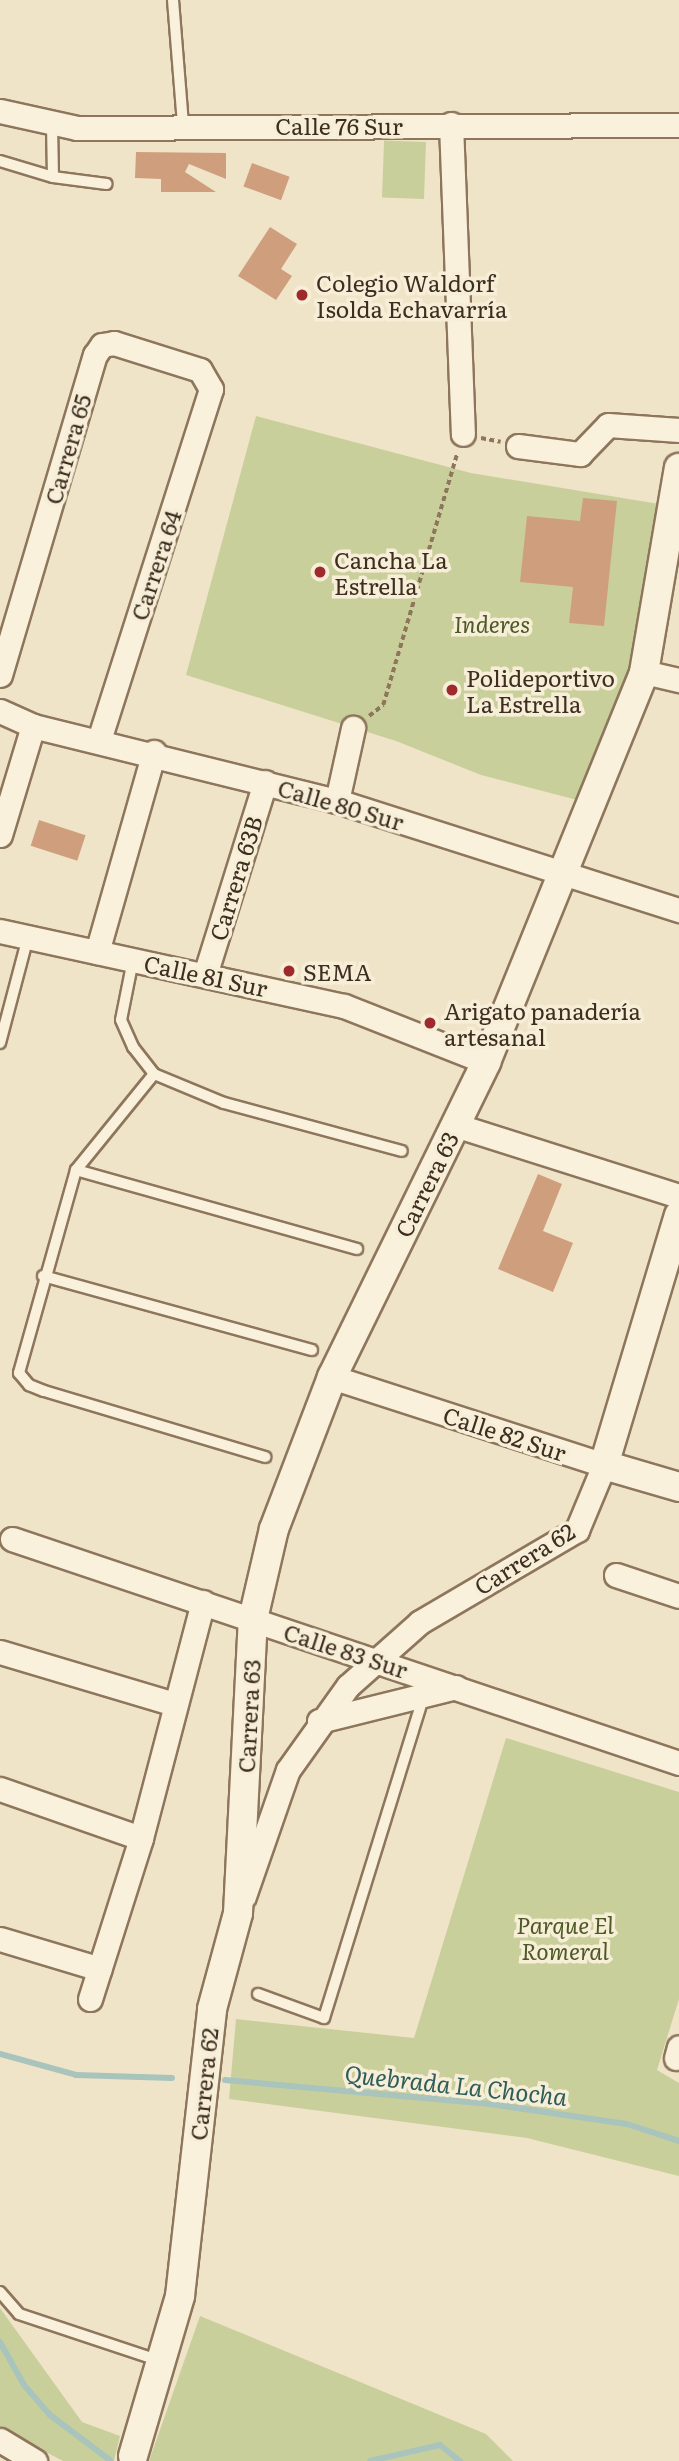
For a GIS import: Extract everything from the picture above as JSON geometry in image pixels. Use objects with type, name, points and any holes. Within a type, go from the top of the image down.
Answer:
[{"type":"street","name":"Calle 76 Sur","points":[[0,111],[52,124],[679,125]]},
{"type":"street","points":[[452,124],[463,434]]},
{"type":"street","name":"Carrera 65","points":[[0,675],[95,355],[102,345],[114,343],[200,370],[211,389]]},
{"type":"street","name":"Carrera 64","points":[[99,741],[211,389]]},
{"type":"street","points":[[518,446],[580,454],[608,425],[679,430]]},
{"type":"street","name":"Carrera 63","points":[[238,1913],[253,1619],[274,1529],[332,1377],[485,1062],[566,874],[644,672],[679,468]]},
{"type":"street","points":[[644,672],[679,680]]},
{"type":"street","name":"Calle 80 Sur","points":[[0,711],[33,726],[154,752],[337,802],[679,910]]},
{"type":"street","points":[[0,835],[33,726]]},
{"type":"street","points":[[337,802],[354,728]]},
{"type":"street","points":[[97,952],[154,752]]},
{"type":"street","name":"Carrera 63B","points":[[205,975],[265,782]]},
{"type":"street","name":"Calle 81 Sur","points":[[0,930],[384,1018],[485,1062]]},
{"type":"street","points":[[455,1125],[679,1196]]},
{"type":"street","name":"Carrera 62","points":[[133,2459],[180,2296],[212,2009],[238,1913],[288,1770],[319,1721],[375,1659],[420,1622],[577,1530],[604,1465],[679,1215]]},
{"type":"street","name":"Calle 82 Sur","points":[[332,1377],[679,1487]]},
{"type":"street","name":"Calle 83 Sur","points":[[12,1539],[679,1763]]},
{"type":"street","points":[[616,1576],[679,1596]]},
{"type":"street","points":[[90,2000],[141,1838],[174,1704],[203,1602]]},
{"type":"street","points":[[0,1652],[174,1704]]},
{"type":"street","points":[[319,1721],[423,1698],[456,1687]]},
{"type":"street","points":[[0,1790],[141,1838]]},
{"type":"street","points":[[0,1939],[100,1969]]},
{"type":"street","points":[[0,2441],[36,2461]]},
{"type":"lane","points":[[173,0],[183,125]]},
{"type":"lane","points":[[52,124],[53,177]]},
{"type":"lane","points":[[0,161],[53,177],[107,184]]},
{"type":"lane","points":[[0,1043],[28,937]]},
{"type":"lane","points":[[133,960],[121,1020],[133,1048],[154,1074],[224,1103],[402,1151]]},
{"type":"lane","points":[[154,1074],[76,1170],[43,1276],[19,1373],[29,1385],[265,1457]]},
{"type":"lane","points":[[76,1170],[357,1250]]},
{"type":"lane","points":[[43,1276],[312,1350]]},
{"type":"lane","points":[[258,1994],[324,2018],[423,1698]]},
{"type":"lane","points":[[0,2292],[19,2314],[163,2361]]},
{"type":"path","points":[[354,728],[383,705],[463,434],[518,446]]},
{"type":"green space","points":[[384,141],[426,142],[424,199],[382,197]]},
{"type":"green space","name":"Inderes","points":[[256,416],[471,473],[665,505],[630,668],[585,802],[481,775],[396,741],[186,675]]},
{"type":"green space","name":"Parque El Romeral","points":[[506,1738],[679,1792],[679,1999],[657,2070],[679,2083],[679,2176],[527,2138],[229,2099],[236,2019],[414,2038]]},
{"type":"green space","points":[[0,2308],[82,2422],[120,2436],[114,2461],[63,2461],[0,2428]]},
{"type":"green space","points":[[200,2316],[486,2434],[513,2461],[149,2461]]},
{"type":"building","points":[[136,152],[226,153],[226,179],[189,164],[185,172],[216,192],[161,192],[161,179],[135,178]]},
{"type":"building","points":[[252,163],[290,177],[281,200],[243,186]]},
{"type":"building","points":[[270,227],[297,244],[281,269],[292,276],[276,300],[238,276]]},
{"type":"building","points":[[583,498],[617,501],[604,626],[569,623],[573,587],[520,582],[527,516],[580,521]]},
{"type":"building","points":[[39,820],[86,835],[77,861],[31,846]]},
{"type":"building","points":[[538,1174],[562,1184],[543,1231],[573,1243],[553,1292],[498,1269]]},
{"type":"waterway","name":"Quebrada La Chocha","points":[[0,2054],[76,2075],[172,2078]]},
{"type":"waterway","name":"Quebrada La Chocha","points":[[225,2080],[490,2104],[627,2124],[679,2141]]},
{"type":"waterway","points":[[0,2342],[24,2385],[50,2415],[111,2461]]},
{"type":"waterway","points":[[370,2461],[440,2445],[460,2461]]},
{"type":"place","name":"Colegio Waldorf Isolda Echavarría","points":[[302,295]]},
{"type":"place","name":"Cancha La Estrella","points":[[320,572]]},
{"type":"place","name":"Polideportivo La Estrella","points":[[452,690]]},
{"type":"place","name":"SEMA","points":[[289,971]]},
{"type":"place","name":"Arigato panadería artesanal","points":[[430,1023]]}]
